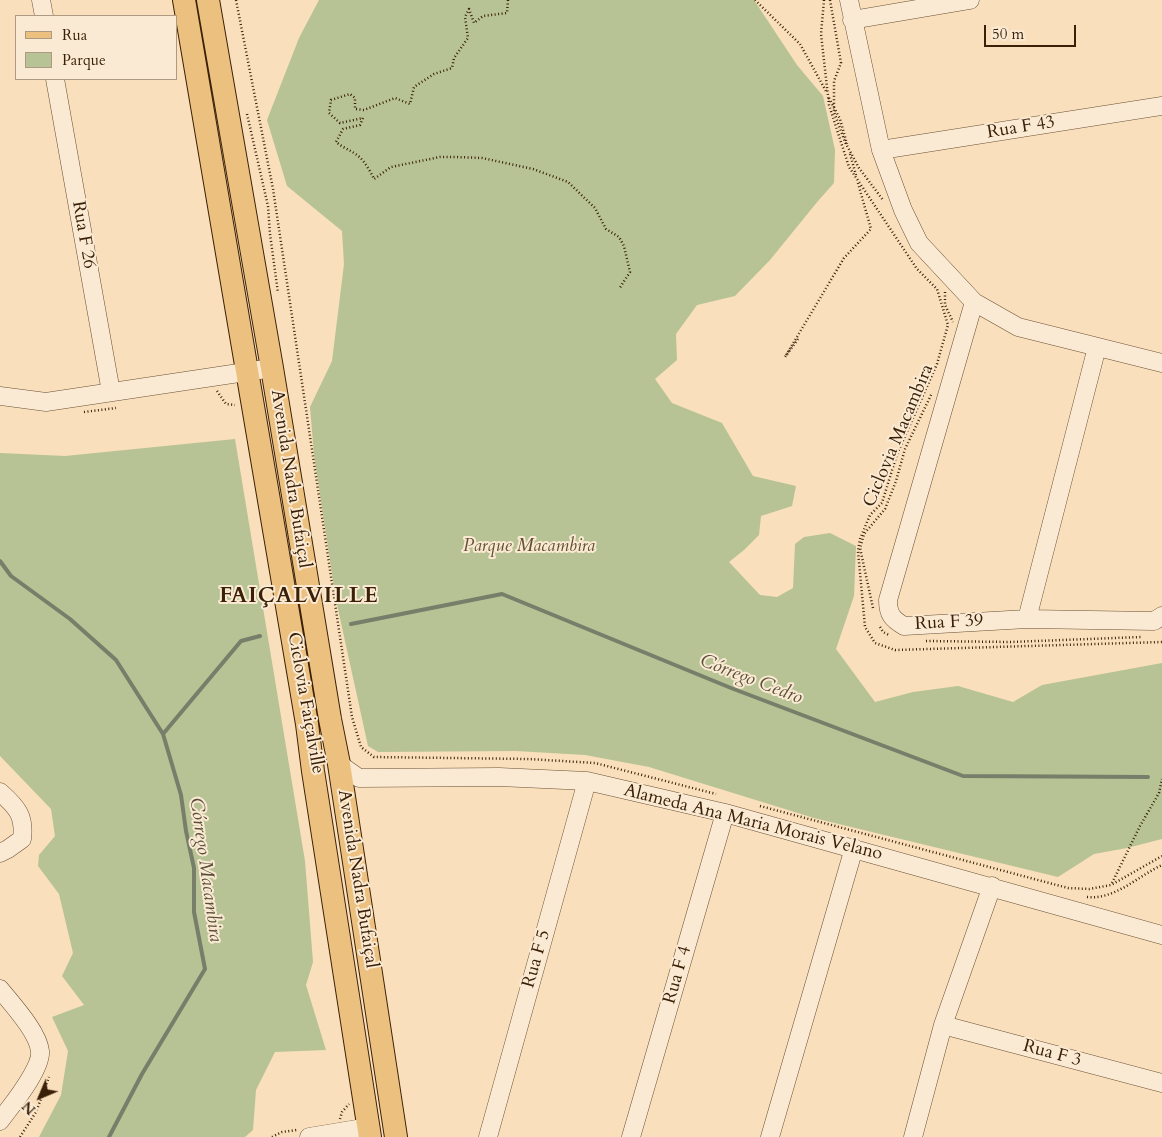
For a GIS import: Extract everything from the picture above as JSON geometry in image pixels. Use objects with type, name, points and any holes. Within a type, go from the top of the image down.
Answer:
[{"type":"main road","name":"Avenida Nadra Bufaiçal","points":[[184,0],[307,724],[312,771],[370,1132]]},
{"type":"main road","name":"Avenida Nadra Bufaiçal","points":[[208,0],[339,764],[396,1137]]},
{"type":"street","points":[[41,0],[44,15]]},
{"type":"street","points":[[849,0],[881,150],[903,210],[920,243],[974,302],[1018,327],[1162,363]]},
{"type":"street","points":[[852,20],[970,0]]},
{"type":"street","name":"Rua F 26","points":[[55,80],[116,400]]},
{"type":"street","name":"Rua F 43","points":[[881,150],[1162,106]]},
{"type":"street","name":"Rua F 39","points":[[974,302],[888,600],[888,611],[894,620],[904,626],[1027,619]]},
{"type":"street","points":[[1097,347],[1027,619],[1154,621],[1162,616]]},
{"type":"street","points":[[0,396],[46,402],[116,400],[248,370],[272,368]]},
{"type":"street","name":"Alameda Ana Maria Morais Velano","points":[[339,764],[359,778],[499,777],[587,781],[724,805],[854,848],[1162,935]]},
{"type":"street","name":"Rua F 5","points":[[488,1137],[587,781]]},
{"type":"street","points":[[0,792],[19,812],[24,824],[22,839],[0,853]]},
{"type":"street","name":"Rua F 4","points":[[631,1137],[724,805]]},
{"type":"street","points":[[770,1137],[854,848]]},
{"type":"street","points":[[913,1137],[943,1025],[992,886]]},
{"type":"street","points":[[0,989],[33,1031],[40,1051],[34,1072],[0,1121]]},
{"type":"street","name":"Rua F 3","points":[[943,1025],[1162,1083]]},
{"type":"street","points":[[305,1133],[370,1132]]},
{"type":"path","points":[[236,0],[273,189],[352,717],[361,747],[374,757],[529,759],[595,763],[724,805]]},
{"type":"path","points":[[508,0],[507,13],[483,16],[474,23],[469,9],[465,17],[468,38],[454,58],[452,68],[434,74],[414,87],[410,104],[395,98],[364,110],[355,109],[355,98],[350,94],[331,100],[329,113],[340,124],[363,118],[360,125],[343,129],[336,142],[358,156],[368,167],[374,179],[391,167],[440,157],[456,157],[482,158],[532,169],[568,182],[595,208],[606,229],[619,237],[624,246],[630,272],[619,289]]},
{"type":"path","points":[[755,0],[800,44],[840,119],[871,229],[844,258],[785,357],[798,339]]},
{"type":"path","points":[[824,0],[821,34],[829,105],[849,167],[917,270],[937,289],[948,325],[937,364],[897,454],[882,503],[870,515],[860,539],[858,551],[864,627],[875,644],[896,650],[1162,642]]},
{"type":"path","points":[[830,0],[841,63],[834,81],[834,112],[845,142],[859,168],[886,204]]},
{"type":"path","points":[[899,236],[913,259],[945,291],[945,305],[954,323],[952,329]]},
{"type":"path","name":"Ciclovia Macambira","points":[[874,611],[860,548],[864,534],[885,509],[896,481],[905,449],[921,418],[927,401],[936,387]]},
{"type":"path","points":[[212,390],[216,390],[226,404],[234,405],[238,408]]},
{"type":"path","points":[[76,412],[92,412],[116,400]]},
{"type":"path","points":[[876,620],[883,632],[893,637]]},
{"type":"path","points":[[918,640],[1021,642],[1146,637]]},
{"type":"path","points":[[1112,885],[1158,793],[1162,778]]},
{"type":"path","points":[[752,804],[1068,888],[1089,889],[1112,885],[1162,856]]},
{"type":"path","points":[[338,1122],[342,1112],[349,1104],[351,1096]]},
{"type":"path","points":[[272,1137],[282,1132],[305,1133]]},
{"type":"green space","name":"Parque Macambira","points":[[319,0],[754,0],[797,65],[823,96],[835,150],[834,183],[770,260],[735,296],[697,305],[676,334],[677,360],[655,379],[672,403],[722,423],[753,476],[796,486],[792,506],[761,516],[759,535],[729,562],[760,595],[777,597],[793,588],[795,544],[804,537],[830,533],[856,546],[854,596],[836,649],[875,702],[913,692],[958,686],[1013,702],[1042,685],[1162,663],[1162,839],[1094,854],[1058,877],[814,818],[649,767],[585,755],[516,751],[378,752],[368,746],[336,600],[314,455],[310,407],[332,361],[344,264],[342,231],[287,186],[267,120],[299,38]]},
{"type":"green space","points":[[235,439],[305,861],[313,962],[306,985],[326,1050],[275,1052],[256,1090],[253,1130],[245,1137],[39,1137],[61,1095],[68,1051],[52,1017],[84,1005],[62,976],[73,953],[59,894],[38,866],[39,855],[55,836],[51,809],[0,756],[0,453],[65,456]]},
{"type":"waterway","name":"Córrego Macambira","points":[[0,561],[11,576],[70,619],[116,660],[163,734],[181,795],[194,868],[194,912],[205,969],[142,1074],[109,1137]]},
{"type":"waterway","name":"Córrego Cedro","points":[[351,624],[502,594],[731,688],[963,776],[1148,777]]},
{"type":"waterway","name":"Córrego Cedro","points":[[163,734],[241,641],[260,636]]},
{"type":"district","name":"FAIÇALVILLE","points":[[299,597]]}]
